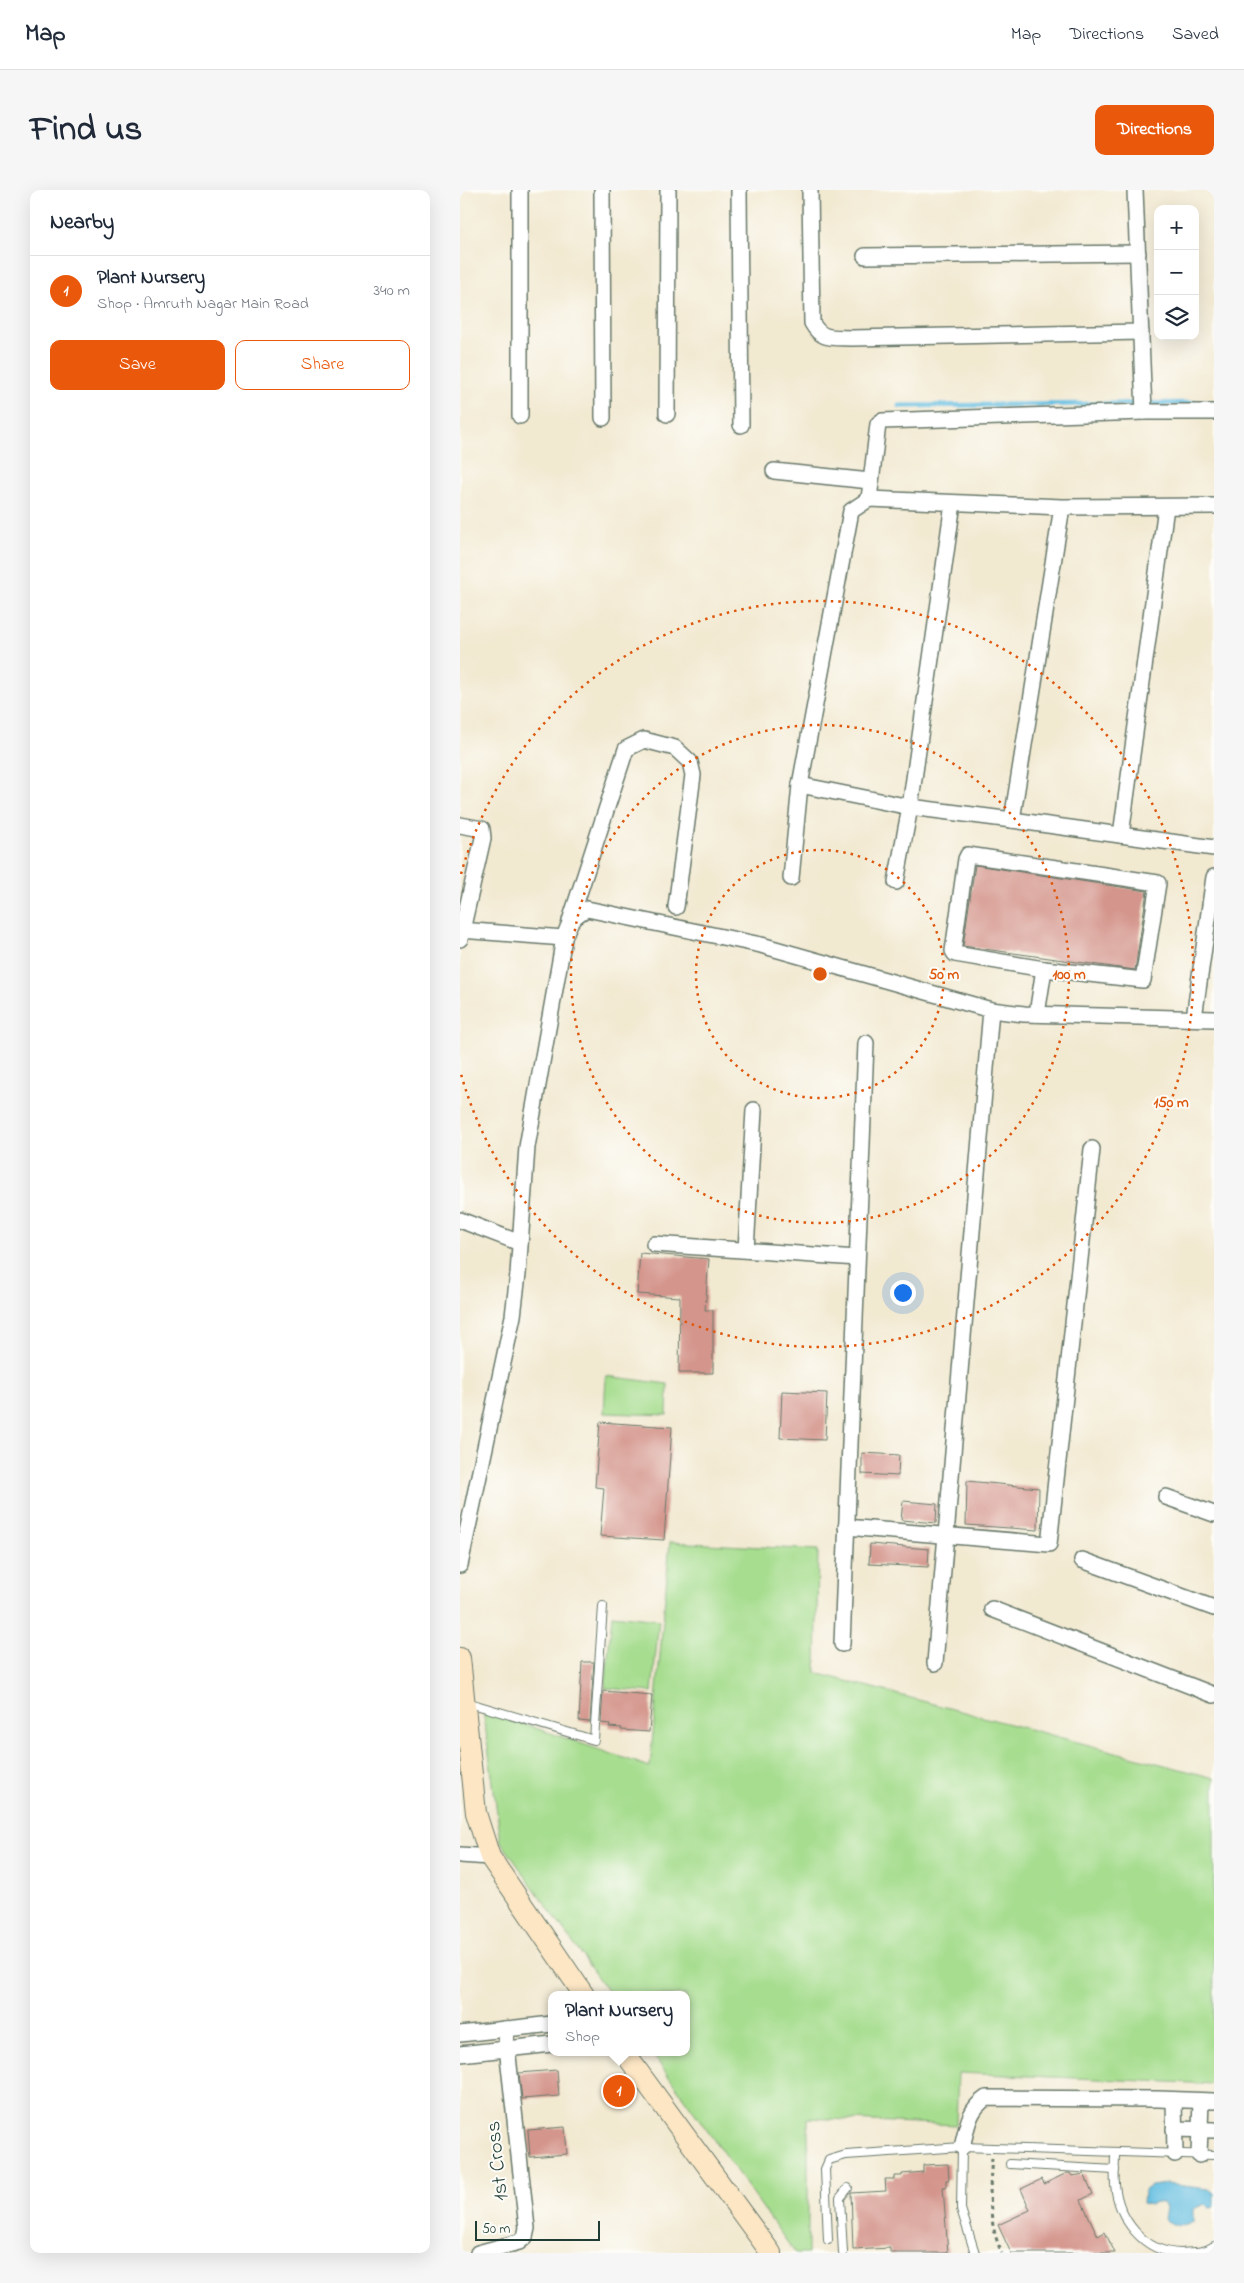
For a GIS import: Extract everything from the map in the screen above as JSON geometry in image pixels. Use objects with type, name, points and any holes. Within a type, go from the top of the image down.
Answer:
[{"type":"main road","points":[[460,1658],[464,1701],[465,1773],[490,1857],[581,1991]]},
{"type":"main road","points":[[627,2056],[771,2253]]},
{"type":"street","points":[[520,190],[520,416]]},
{"type":"street","points":[[602,190],[603,418]]},
{"type":"street","points":[[667,414],[668,190]]},
{"type":"street","points":[[739,190],[741,425]]},
{"type":"street","points":[[810,190],[812,323],[817,332],[822,336],[852,338],[1141,332]]},
{"type":"street","points":[[1136,190],[1144,412]]},
{"type":"street","points":[[866,256],[1138,253]]},
{"type":"street","points":[[869,499],[878,424],[882,421],[1144,412],[1214,412]]},
{"type":"street","points":[[774,471],[870,481]]},
{"type":"street","points":[[791,878],[800,785],[851,511],[869,499],[1062,507],[1214,506]]},
{"type":"street","points":[[896,882],[910,807],[953,503]]},
{"type":"street","points":[[1012,820],[1062,507]]},
{"type":"street","points":[[1120,836],[1166,507]]},
{"type":"street","points":[[460,1565],[504,1366],[513,1316],[526,1147],[564,938],[626,749],[644,740],[675,748],[690,762],[693,775],[676,907]]},
{"type":"street","points":[[800,785],[910,807],[1214,848]]},
{"type":"street","points":[[460,825],[482,829],[483,838],[461,933],[564,938]]},
{"type":"street","points":[[970,855],[1158,883],[1143,980],[1044,969],[954,953],[966,856],[970,855]]},
{"type":"street","points":[[1194,1018],[1214,877]]},
{"type":"street","points":[[570,921],[587,909],[761,945],[991,1010],[1037,1014],[1214,1019]]},
{"type":"street","points":[[1037,1014],[1044,969]]},
{"type":"street","points":[[935,1663],[991,1010]]},
{"type":"street","points":[[842,1644],[866,1044]]},
{"type":"street","points":[[746,1250],[754,1110]]},
{"type":"street","points":[[846,1527],[1049,1544],[1092,1149]]},
{"type":"street","points":[[460,1220],[520,1243]]},
{"type":"street","points":[[654,1244],[857,1258]]},
{"type":"street","points":[[1166,1497],[1214,1514]]},
{"type":"street","points":[[1082,1560],[1214,1608]]},
{"type":"street","points":[[992,1609],[1214,1695]]},
{"type":"street","points":[[460,1855],[490,1857]]},
{"type":"street","points":[[460,2034],[548,2024]]},
{"type":"street","name":"1st Cross","points":[[478,2253],[520,2242],[525,2237],[527,2228],[505,2029]]},
{"type":"street","points":[[460,2054],[548,2044]]},
{"type":"street","points":[[964,2140],[971,2113],[977,2104],[986,2098],[1208,2101],[1207,2155]]},
{"type":"street","points":[[1174,2100],[1174,2154]]},
{"type":"street","points":[[1174,2128],[1207,2130]]},
{"type":"lane","points":[[464,1701],[594,1740],[603,1606]]},
{"type":"lane","points":[[964,2140],[961,2210],[975,2253]]},
{"type":"lane","points":[[828,2240],[825,2169],[829,2160],[846,2154],[964,2140],[992,2148],[1207,2155]]},
{"type":"lane","points":[[1115,2153],[1115,2184],[1122,2214],[1138,2236],[1155,2247],[1172,2253],[1207,2251],[1214,2246]]},
{"type":"lane","points":[[1010,2164],[1115,2170]]},
{"type":"lane","points":[[843,2253],[840,2198],[848,2188]]},
{"type":"path","points":[[992,2148],[989,2189],[995,2237],[1002,2253]]},
{"type":"green space","points":[[606,1376],[668,1384],[667,1415],[604,1413]]},
{"type":"green space","points":[[670,1542],[818,1550],[816,1673],[1214,1778],[1214,2084],[958,2073],[956,2125],[808,2118],[808,2253],[795,2253],[654,2056],[690,2056],[690,1991],[607,1991],[501,1842],[483,1710],[650,1767]]},
{"type":"green space","points":[[612,1615],[659,1620],[652,1692],[605,1688]]},
{"type":"water","points":[[1166,2184],[1209,2189],[1214,2193],[1214,2207],[1210,2208],[1205,2204],[1193,2209],[1193,2222],[1189,2224],[1181,2226],[1171,2223],[1164,2219],[1166,2208],[1162,2203],[1154,2202],[1150,2205],[1143,2203],[1144,2191],[1151,2186]]},
{"type":"building","points":[[975,865],[1147,891],[1135,970],[963,946]]},
{"type":"building","points":[[640,1253],[709,1259],[705,1310],[713,1310],[713,1373],[679,1373],[680,1297],[637,1294]]},
{"type":"building","points":[[782,1391],[827,1393],[825,1440],[780,1438]]},
{"type":"building","points":[[600,1422],[672,1427],[664,1540],[600,1536],[604,1488],[595,1487]]},
{"type":"building","points":[[862,1453],[899,1455],[898,1476],[862,1474]]},
{"type":"building","points":[[967,1481],[1039,1488],[1038,1530],[966,1525]]},
{"type":"building","points":[[903,1501],[937,1504],[936,1523],[901,1520]]},
{"type":"building","points":[[870,1544],[929,1549],[928,1567],[869,1564]]},
{"type":"building","points":[[582,1662],[594,1662],[590,1722],[579,1721]]},
{"type":"building","points":[[603,1691],[652,1695],[649,1732],[621,1730],[622,1728],[609,1727],[610,1724],[601,1723]]},
{"type":"building","points":[[557,2070],[559,2096],[522,2099],[519,2073]]},
{"type":"building","points":[[565,2127],[567,2154],[530,2157],[528,2130]]},
{"type":"building","points":[[948,2164],[949,2180],[946,2180],[946,2187],[943,2187],[948,2253],[890,2253],[890,2248],[853,2250],[851,2193],[886,2191],[885,2179],[894,2179],[894,2176],[902,2176],[902,2174],[923,2172],[923,2165]]},
{"type":"building","points":[[1070,2173],[1072,2176],[1084,2174],[1093,2194],[1081,2200],[1098,2236],[1105,2232],[1115,2253],[1011,2253],[998,2225],[1030,2210],[1021,2189],[1042,2179],[1044,2184]]},
{"type":"waterway","points":[[899,406],[1214,403]]},
{"type":"place","name":"Plant Nursery","points":[[619,2091]]}]
